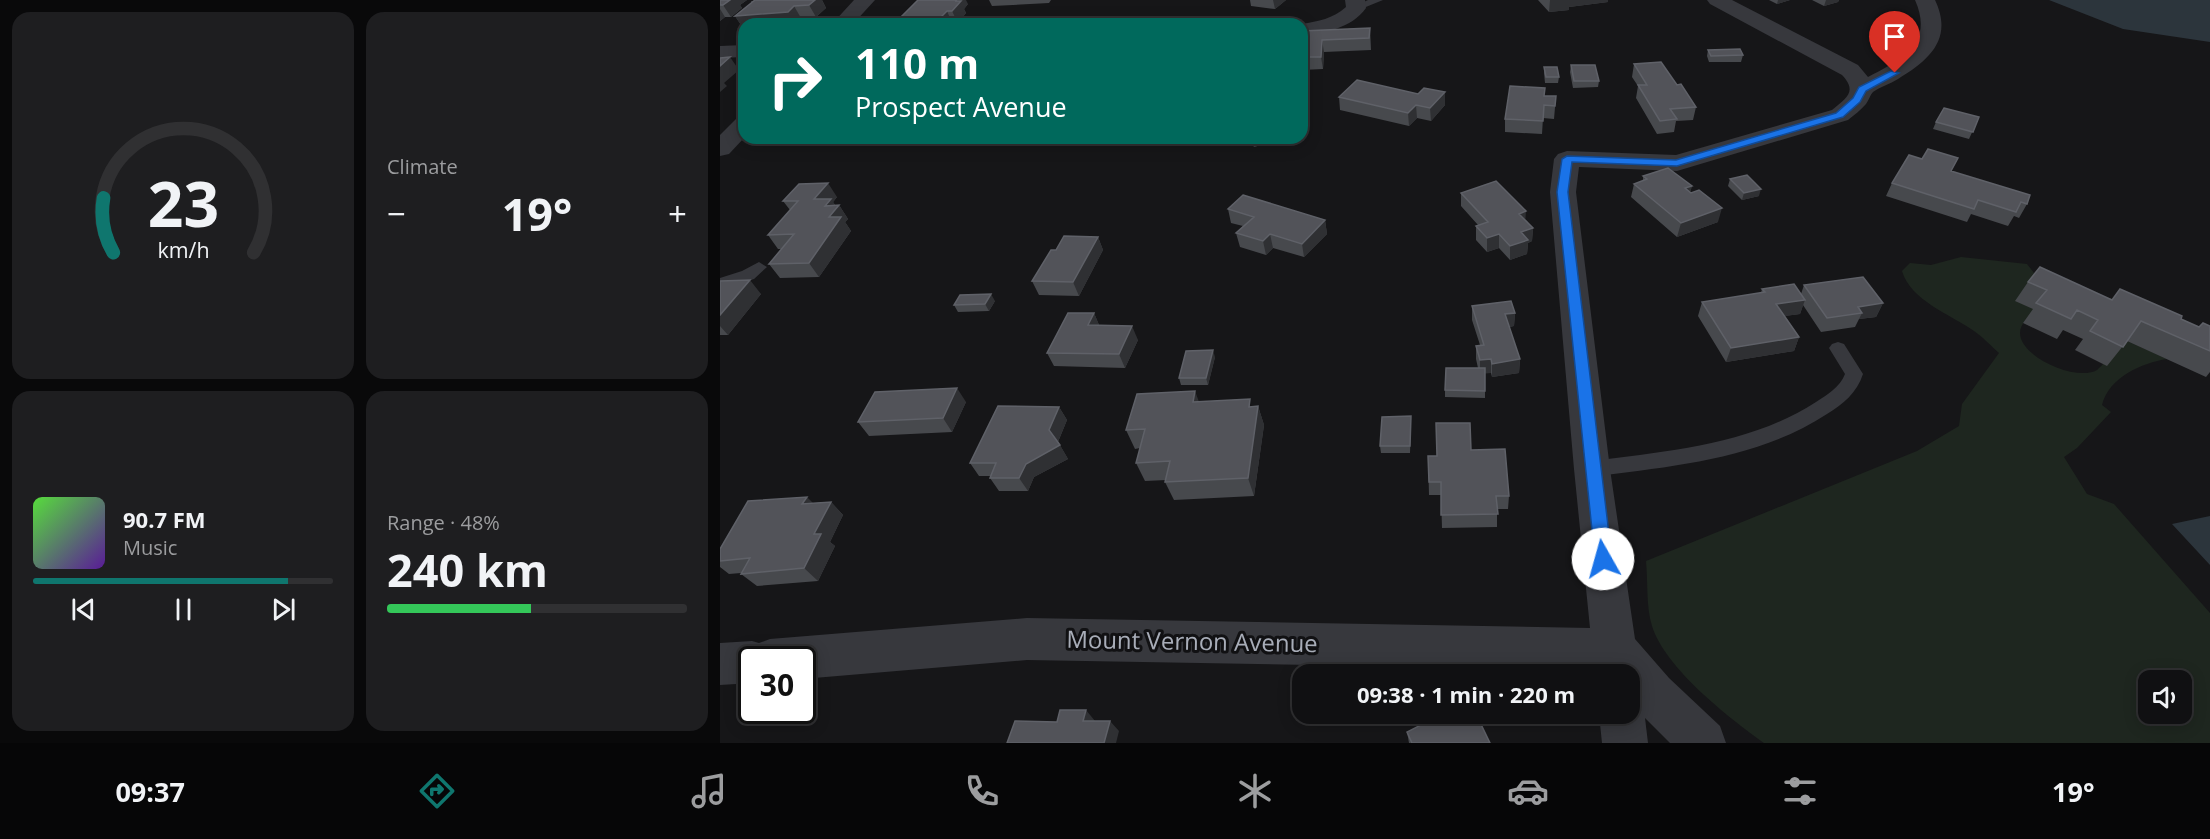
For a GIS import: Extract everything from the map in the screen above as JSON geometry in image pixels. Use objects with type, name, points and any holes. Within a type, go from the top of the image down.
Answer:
[{"type":"street","points":[[848,18],[865,0]]},
{"type":"street","points":[[1703,743],[1617,662],[1592,469],[1563,192],[1567,159],[1677,163],[1840,115],[1857,100],[1862,89],[1860,81],[1850,70],[1717,0]]},
{"type":"street","points":[[1862,89],[1895,73],[1929,42],[1934,26],[1932,11],[1925,0]]},
{"type":"street","points":[[1308,29],[1338,22],[1349,16],[1356,4]]},
{"type":"street","points":[[720,52],[738,51]]},
{"type":"street","points":[[720,148],[738,130]]},
{"type":"street","name":"Mount Vernon Avenue","points":[[816,656],[1027,639],[1617,662]]},
{"type":"street","points":[[720,664],[738,663]]},
{"type":"street","points":[[1623,724],[1625,743]]},
{"type":"lane","points":[[1356,4],[1378,0]]},
{"type":"lane","points":[[720,284],[747,275],[759,267]]},
{"type":"lane","points":[[1592,469],[1743,444],[1785,429],[1822,409],[1851,385],[1854,374],[1838,348]]},
{"type":"shaded area","points":[[2049,0],[2210,0],[2210,42],[2123,29]]},
{"type":"shaded area","points":[[1961,257],[2027,264],[2041,282],[2035,306],[2022,326],[2020,333],[2022,342],[2039,358],[2064,370],[2088,373],[2097,370],[2125,340],[2167,359],[2137,368],[2119,379],[2106,395],[2102,405],[2111,412],[2077,448],[2064,457],[2087,494],[2114,504],[2210,613],[2210,743],[1764,743],[1700,691],[1684,675],[1659,642],[1649,611],[1646,561],[1917,451],[1959,426],[1962,404],[1999,353],[1974,331],[1932,306],[1914,291],[1902,271],[1910,263],[1931,265]]},
{"type":"shaded area","points":[[2210,516],[2210,565],[2172,524]]},
{"type":"building","points":[[720,0],[730,0],[720,5]]},
{"type":"building","points":[[755,0],[815,0],[809,5],[794,6],[788,12],[735,16]]},
{"type":"building","points":[[918,0],[961,1],[952,11],[947,11],[941,17],[900,18]]},
{"type":"building","points":[[1370,28],[1369,38],[1322,40],[1321,57],[1308,57],[1308,31]]},
{"type":"building","points":[[1740,49],[1743,55],[1711,56],[1708,50]]},
{"type":"building","points":[[730,57],[720,66],[720,58]]},
{"type":"building","points":[[1661,62],[1677,85],[1681,84],[1696,107],[1670,109],[1677,119],[1660,121],[1638,85],[1647,85],[1634,64]]},
{"type":"building","points":[[1571,65],[1595,65],[1599,81],[1574,81]]},
{"type":"building","points":[[1544,67],[1557,67],[1559,77],[1546,77]]},
{"type":"building","points":[[1357,80],[1418,94],[1424,88],[1445,92],[1430,108],[1416,105],[1408,113],[1339,97]]},
{"type":"building","points":[[1510,86],[1545,88],[1544,96],[1556,96],[1555,106],[1544,105],[1543,121],[1505,119]]},
{"type":"building","points":[[1944,108],[1979,117],[1973,132],[1936,122]]},
{"type":"building","points":[[1928,149],[1958,158],[1951,171],[2030,195],[2027,204],[2021,202],[2016,212],[1978,200],[1974,209],[1892,183],[1909,155],[1922,159]]},
{"type":"building","points":[[1668,168],[1692,186],[1685,188],[1691,193],[1699,190],[1722,208],[1681,223],[1634,184],[1647,179],[1643,176]]},
{"type":"building","points":[[1747,175],[1761,189],[1744,193],[1730,179]]},
{"type":"building","points":[[1496,181],[1526,211],[1519,214],[1533,228],[1521,232],[1528,240],[1510,246],[1499,234],[1487,238],[1476,226],[1488,222],[1461,193]]},
{"type":"building","points":[[828,183],[814,199],[831,199],[825,206],[839,205],[829,217],[841,217],[809,263],[769,264],[794,234],[768,235],[798,201],[783,201],[799,184]]},
{"type":"building","points":[[1243,195],[1325,220],[1302,244],[1270,234],[1263,241],[1236,233],[1254,217],[1228,209]]},
{"type":"building","points":[[1064,236],[1098,237],[1073,282],[1032,281],[1051,250],[1056,250]]},
{"type":"building","points":[[2040,267],[2112,300],[2120,289],[2182,316],[2181,319],[2199,327],[2203,323],[2210,326],[2210,351],[2141,321],[2123,347],[2090,331],[2098,320],[2077,310],[2071,319],[2036,303],[2047,290],[2028,282]]},
{"type":"building","points":[[1863,277],[1883,303],[1858,307],[1862,313],[1827,318],[1804,285]]},
{"type":"building","points":[[750,280],[720,315],[720,281]]},
{"type":"building","points":[[1794,284],[1805,300],[1776,304],[1799,337],[1731,348],[1702,302],[1765,292],[1762,289]]},
{"type":"building","points":[[991,294],[985,304],[954,305],[960,295]]},
{"type":"building","points":[[1511,301],[1515,313],[1505,314],[1520,359],[1492,364],[1491,359],[1480,360],[1476,346],[1484,345],[1472,306]]},
{"type":"building","points":[[1068,313],[1094,313],[1088,325],[1132,326],[1119,354],[1047,353]]},
{"type":"building","points":[[1213,350],[1206,378],[1179,378],[1186,351]]},
{"type":"building","points":[[1446,368],[1485,368],[1485,391],[1445,390]]},
{"type":"building","points":[[957,388],[943,418],[858,422],[875,392]]},
{"type":"building","points":[[1195,391],[1193,402],[1250,399],[1249,407],[1258,406],[1248,478],[1165,482],[1170,461],[1136,463],[1145,429],[1126,430],[1137,394]]},
{"type":"building","points":[[998,406],[1059,407],[1049,430],[1060,445],[1026,464],[1019,478],[990,478],[996,463],[970,463]]},
{"type":"building","points":[[1411,416],[1410,446],[1380,446],[1382,417]]},
{"type":"building","points":[[1436,423],[1470,423],[1471,450],[1505,449],[1509,496],[1496,496],[1498,514],[1441,515],[1441,482],[1429,482],[1428,456],[1437,456]]},
{"type":"building","points":[[807,497],[802,504],[831,502],[814,534],[821,534],[804,568],[741,574],[750,558],[720,561],[720,549],[748,501]]},
{"type":"building","points":[[1060,710],[1086,710],[1083,721],[1110,721],[1104,743],[1007,743],[1015,721],[1057,722]]},
{"type":"building","points":[[1481,724],[1490,743],[1412,743],[1407,732],[1421,725]]},
{"type":"route","points":[[1603,559],[1563,192],[1567,159],[1677,163],[1762,140],[1840,115],[1857,100],[1862,89],[1895,73]]}]
